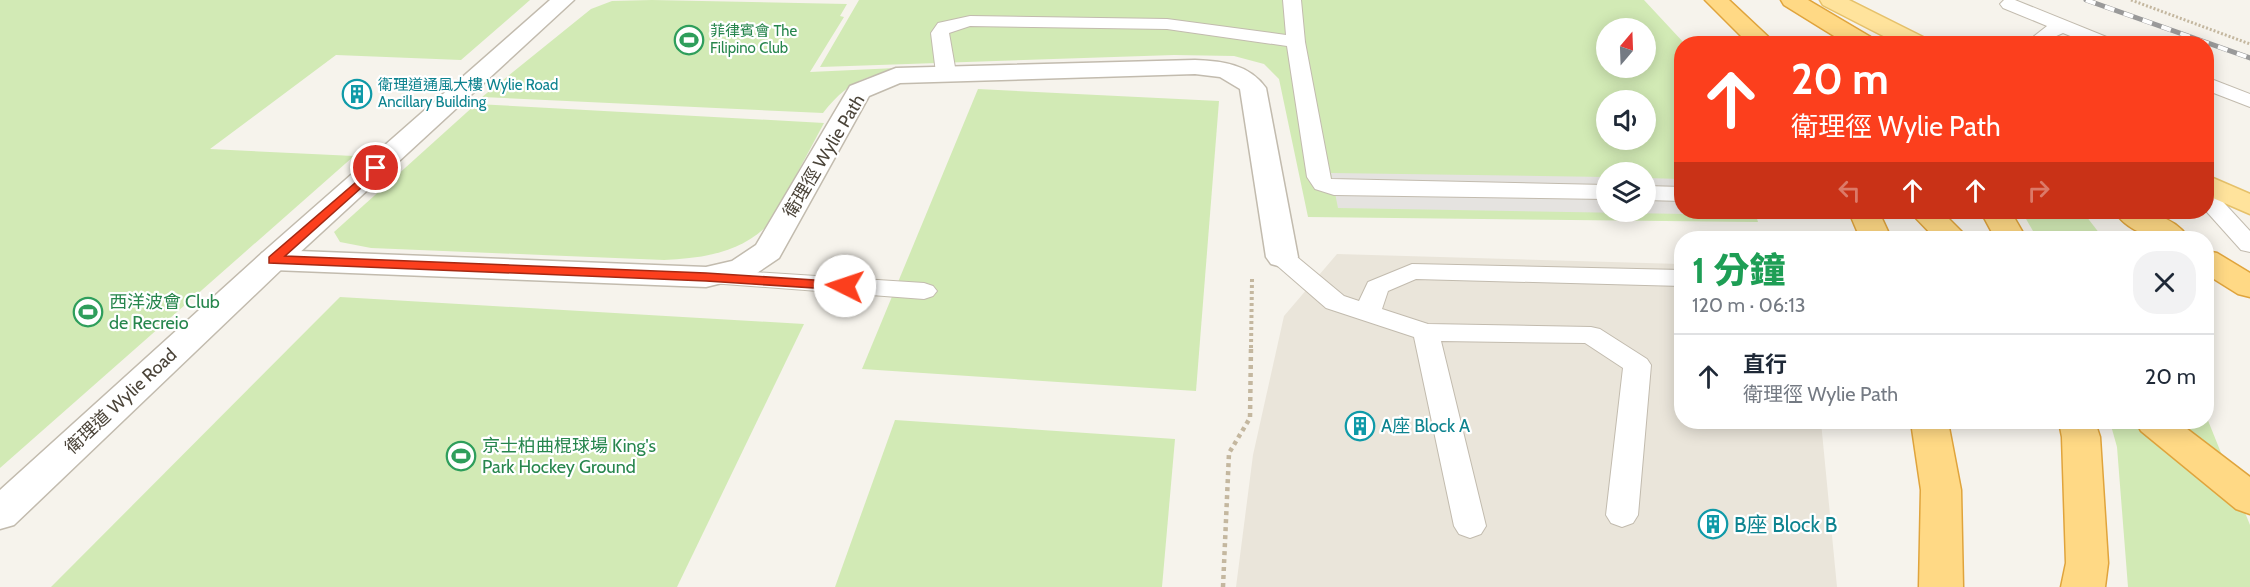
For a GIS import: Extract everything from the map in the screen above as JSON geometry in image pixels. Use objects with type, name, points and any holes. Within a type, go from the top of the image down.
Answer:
[{"type":"highway","points":[[1716,0],[1755,36]]},
{"type":"highway","points":[[1791,0],[1826,36]]},
{"type":"highway","points":[[1791,0],[1852,36]]},
{"type":"highway","points":[[1932,219],[1945,231]]},
{"type":"highway","points":[[2142,219],[2161,231]]},
{"type":"highway","points":[[2214,265],[2250,287]]},
{"type":"highway","points":[[1930,429],[1941,490],[1941,587]]},
{"type":"highway","points":[[2079,429],[2087,563],[2083,587]]},
{"type":"highway","points":[[2162,429],[2241,494]]},
{"type":"main road","points":[[1831,0],[1902,36]]},
{"type":"main road","points":[[2214,188],[2250,205]]},
{"type":"street","name":"衛理道 Wylie Road","points":[[0,514],[273,260],[563,0]]},
{"type":"street","name":"衛理徑 Wylie Path","points":[[273,260],[706,277],[743,268],[768,251],[859,91],[896,76],[1195,67],[1226,70],[1247,79],[1253,88],[1282,257]]},
{"type":"lane","points":[[1292,0],[1296,42],[1318,177],[1323,184],[1334,188],[1596,192]]},
{"type":"lane","points":[[2010,4],[2088,36]]},
{"type":"lane","points":[[946,74],[940,33],[944,27],[970,21],[1167,24],[1296,42]]},
{"type":"lane","points":[[2043,36],[2064,26]]},
{"type":"lane","points":[[2214,86],[2250,101]]},
{"type":"lane","points":[[1656,193],[1674,194]]},
{"type":"lane","points":[[2214,206],[2250,245]]},
{"type":"lane","points":[[1282,257],[1335,302],[1426,332],[1591,335],[1637,365],[1622,515]]},
{"type":"lane","points":[[1368,312],[1377,287],[1412,271],[1674,278]]},
{"type":"lane","points":[[706,277],[924,291]]},
{"type":"lane","points":[[1426,332],[1470,526]]},
{"type":"path","points":[[2131,0],[2250,44]]},
{"type":"path","points":[[1223,587],[1229,453],[1250,418],[1252,297]]},
{"type":"shaded area","points":[[1331,173],[1596,177],[1596,212],[1338,208]]},
{"type":"shaded area","points":[[1656,178],[1674,179],[1674,214],[1656,213]]},
{"type":"shaded area","points":[[1337,254],[1674,264],[1674,429],[1822,429],[1837,587],[1236,587],[1253,455],[1284,316]]},
{"type":"green space","name":"西洋波會 Club de Recreio","points":[[0,0],[530,0],[461,60],[336,55],[210,149],[354,156],[0,468]]},
{"type":"green space","points":[[859,0],[1644,0],[1677,36],[1674,36],[1674,219],[1757,219],[1758,222],[1656,221],[1656,162],[1596,162],[1596,220],[1308,217],[1279,79],[1264,64],[1234,56],[1174,55],[820,67]]},
{"type":"green space","name":"菲律賓會 The Filipino Club","points":[[612,1],[847,4],[840,16],[844,17],[810,72],[918,67],[864,79],[844,91],[823,113],[482,97],[591,9]]},
{"type":"green space","points":[[978,89],[1219,101],[1196,391],[862,369]]},
{"type":"green space","points":[[476,104],[824,123],[771,222],[748,241],[722,252],[694,258],[664,260],[371,248],[340,242],[334,232]]},
{"type":"green space","points":[[2026,219],[2088,219],[2098,231],[2033,231]]},
{"type":"green space","name":"京士柏曲棍球場 King's Park Hockey Ground","points":[[340,297],[804,324],[677,587],[51,587]]},
{"type":"green space","points":[[895,420],[1175,439],[1162,587],[835,587]]},
{"type":"green space","points":[[2112,429],[2211,429],[2250,525],[2250,587],[2128,587],[2117,447]]},
{"type":"railway","points":[[2086,0],[2188,36]]},
{"type":"railway","points":[[2214,45],[2250,58]]},
{"type":"place","name":"菲律賓會 The Filipino Club","points":[[689,40]]},
{"type":"place","name":"衛理道通風大樓 Wylie Road Ancillary Building","points":[[357,94]]},
{"type":"place","name":"西洋波會 Club de Recreio","points":[[88,312]]},
{"type":"place","name":"A座 Block A","points":[[1360,426]]},
{"type":"place","name":"京士柏曲棍球場 King's Park Hockey Ground","points":[[461,456]]},
{"type":"place","name":"B座 Block B","points":[[1713,524]]},
{"type":"route","points":[[376,168],[273,260],[706,277],[845,286]]}]
